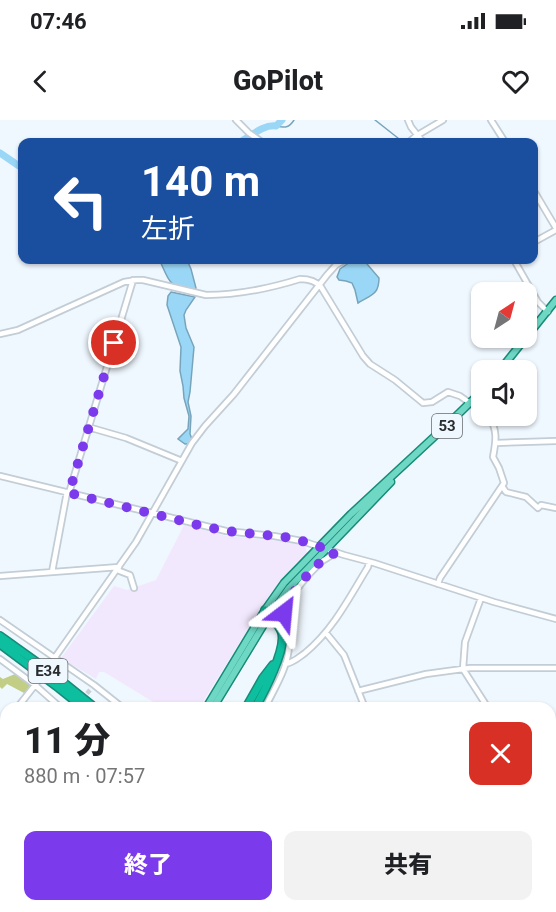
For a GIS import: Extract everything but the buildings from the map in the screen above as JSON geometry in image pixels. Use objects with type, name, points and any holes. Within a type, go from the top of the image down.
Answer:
[{"type":"highway","points":[[258,702],[269,682],[283,642],[281,629],[267,613]]},
{"type":"highway","name":"E34","points":[[0,636],[88,702]]},
{"type":"highway","name":"E34","points":[[0,644],[76,702]]},
{"type":"highway","points":[[249,702],[276,661]]},
{"type":"highway","points":[[49,671],[93,702]]},
{"type":"main road","points":[[508,360],[556,300]]},
{"type":"main road","name":"53","points":[[216,702],[284,583],[470,403]]},
{"type":"main road","name":"53","points":[[210,702],[267,613]]},
{"type":"street","points":[[236,120],[256,138]]},
{"type":"street","points":[[408,120],[418,138]]},
{"type":"street","points":[[414,138],[443,120]]},
{"type":"street","points":[[491,120],[502,138]]},
{"type":"street","points":[[538,198],[556,229],[538,240]]},
{"type":"street","points":[[52,661],[136,542],[192,443],[338,264]]},
{"type":"street","points":[[516,264],[538,302],[548,312]]},
{"type":"street","points":[[0,334],[18,330],[133,280],[142,280],[206,296],[216,296],[306,279],[319,285],[325,292],[370,364],[395,380],[423,403],[432,402],[448,392],[470,403]]},
{"type":"street","points":[[52,572],[68,492],[133,280]]},
{"type":"street","points":[[438,584],[502,486],[504,480],[493,457],[496,443],[494,426]]},
{"type":"street","points":[[88,427],[126,438],[182,461]]},
{"type":"street","points":[[496,443],[556,441]]},
{"type":"street","points":[[0,476],[226,531],[285,537],[556,619]]},
{"type":"street","points":[[502,486],[506,492],[526,497],[538,508],[541,506],[556,508]]},
{"type":"street","points":[[268,702],[285,664],[289,647],[284,609],[304,580],[323,560],[329,559],[335,552]]},
{"type":"street","points":[[285,664],[294,662],[326,633],[369,562]]},
{"type":"street","points":[[0,576],[118,568],[130,575],[134,588]]},
{"type":"street","points":[[482,598],[465,642],[463,669],[484,702]]},
{"type":"street","points":[[0,620],[52,661],[94,685],[115,702]]},
{"type":"street","points":[[326,633],[344,655],[363,702]]},
{"type":"street","points":[[0,659],[54,702]]},
{"type":"street","points":[[358,691],[426,674],[463,669],[556,668]]},
{"type":"street","points":[[21,702],[39,680]]},
{"type":"street","points":[[90,690],[94,685]]},
{"type":"shaded area","points":[[184,525],[227,536],[291,542],[305,546],[307,553],[270,594],[203,702],[153,702],[104,672],[99,672],[96,679],[61,658],[114,586],[127,590],[156,580]]},
{"type":"green space","points":[[15,674],[30,685],[24,693],[7,684],[2,689],[0,687],[0,677],[3,679]]},
{"type":"water","points":[[161,264],[189,264],[196,288],[194,291],[179,287],[171,283]]},
{"type":"water","points":[[347,264],[367,264],[379,278],[378,288],[358,303],[352,283],[339,280],[337,277],[340,269]]},
{"type":"water","points":[[171,292],[195,297],[184,315],[186,328],[194,347],[188,402],[192,439],[188,444],[178,439],[188,429],[189,416],[180,371],[181,347],[167,305]]},
{"type":"waterway","points":[[247,138],[262,129],[276,126],[282,120]]},
{"type":"waterway","points":[[276,126],[286,127],[294,120]]},
{"type":"waterway","points":[[375,120],[398,138]]},
{"type":"waterway","points":[[0,153],[18,165]]},
{"type":"tunnel","points":[[79,702],[90,690]]},
{"type":"route","points":[[114,343],[69,493],[226,531],[285,537],[335,552],[329,559],[323,560],[293,593],[284,613]]}]
